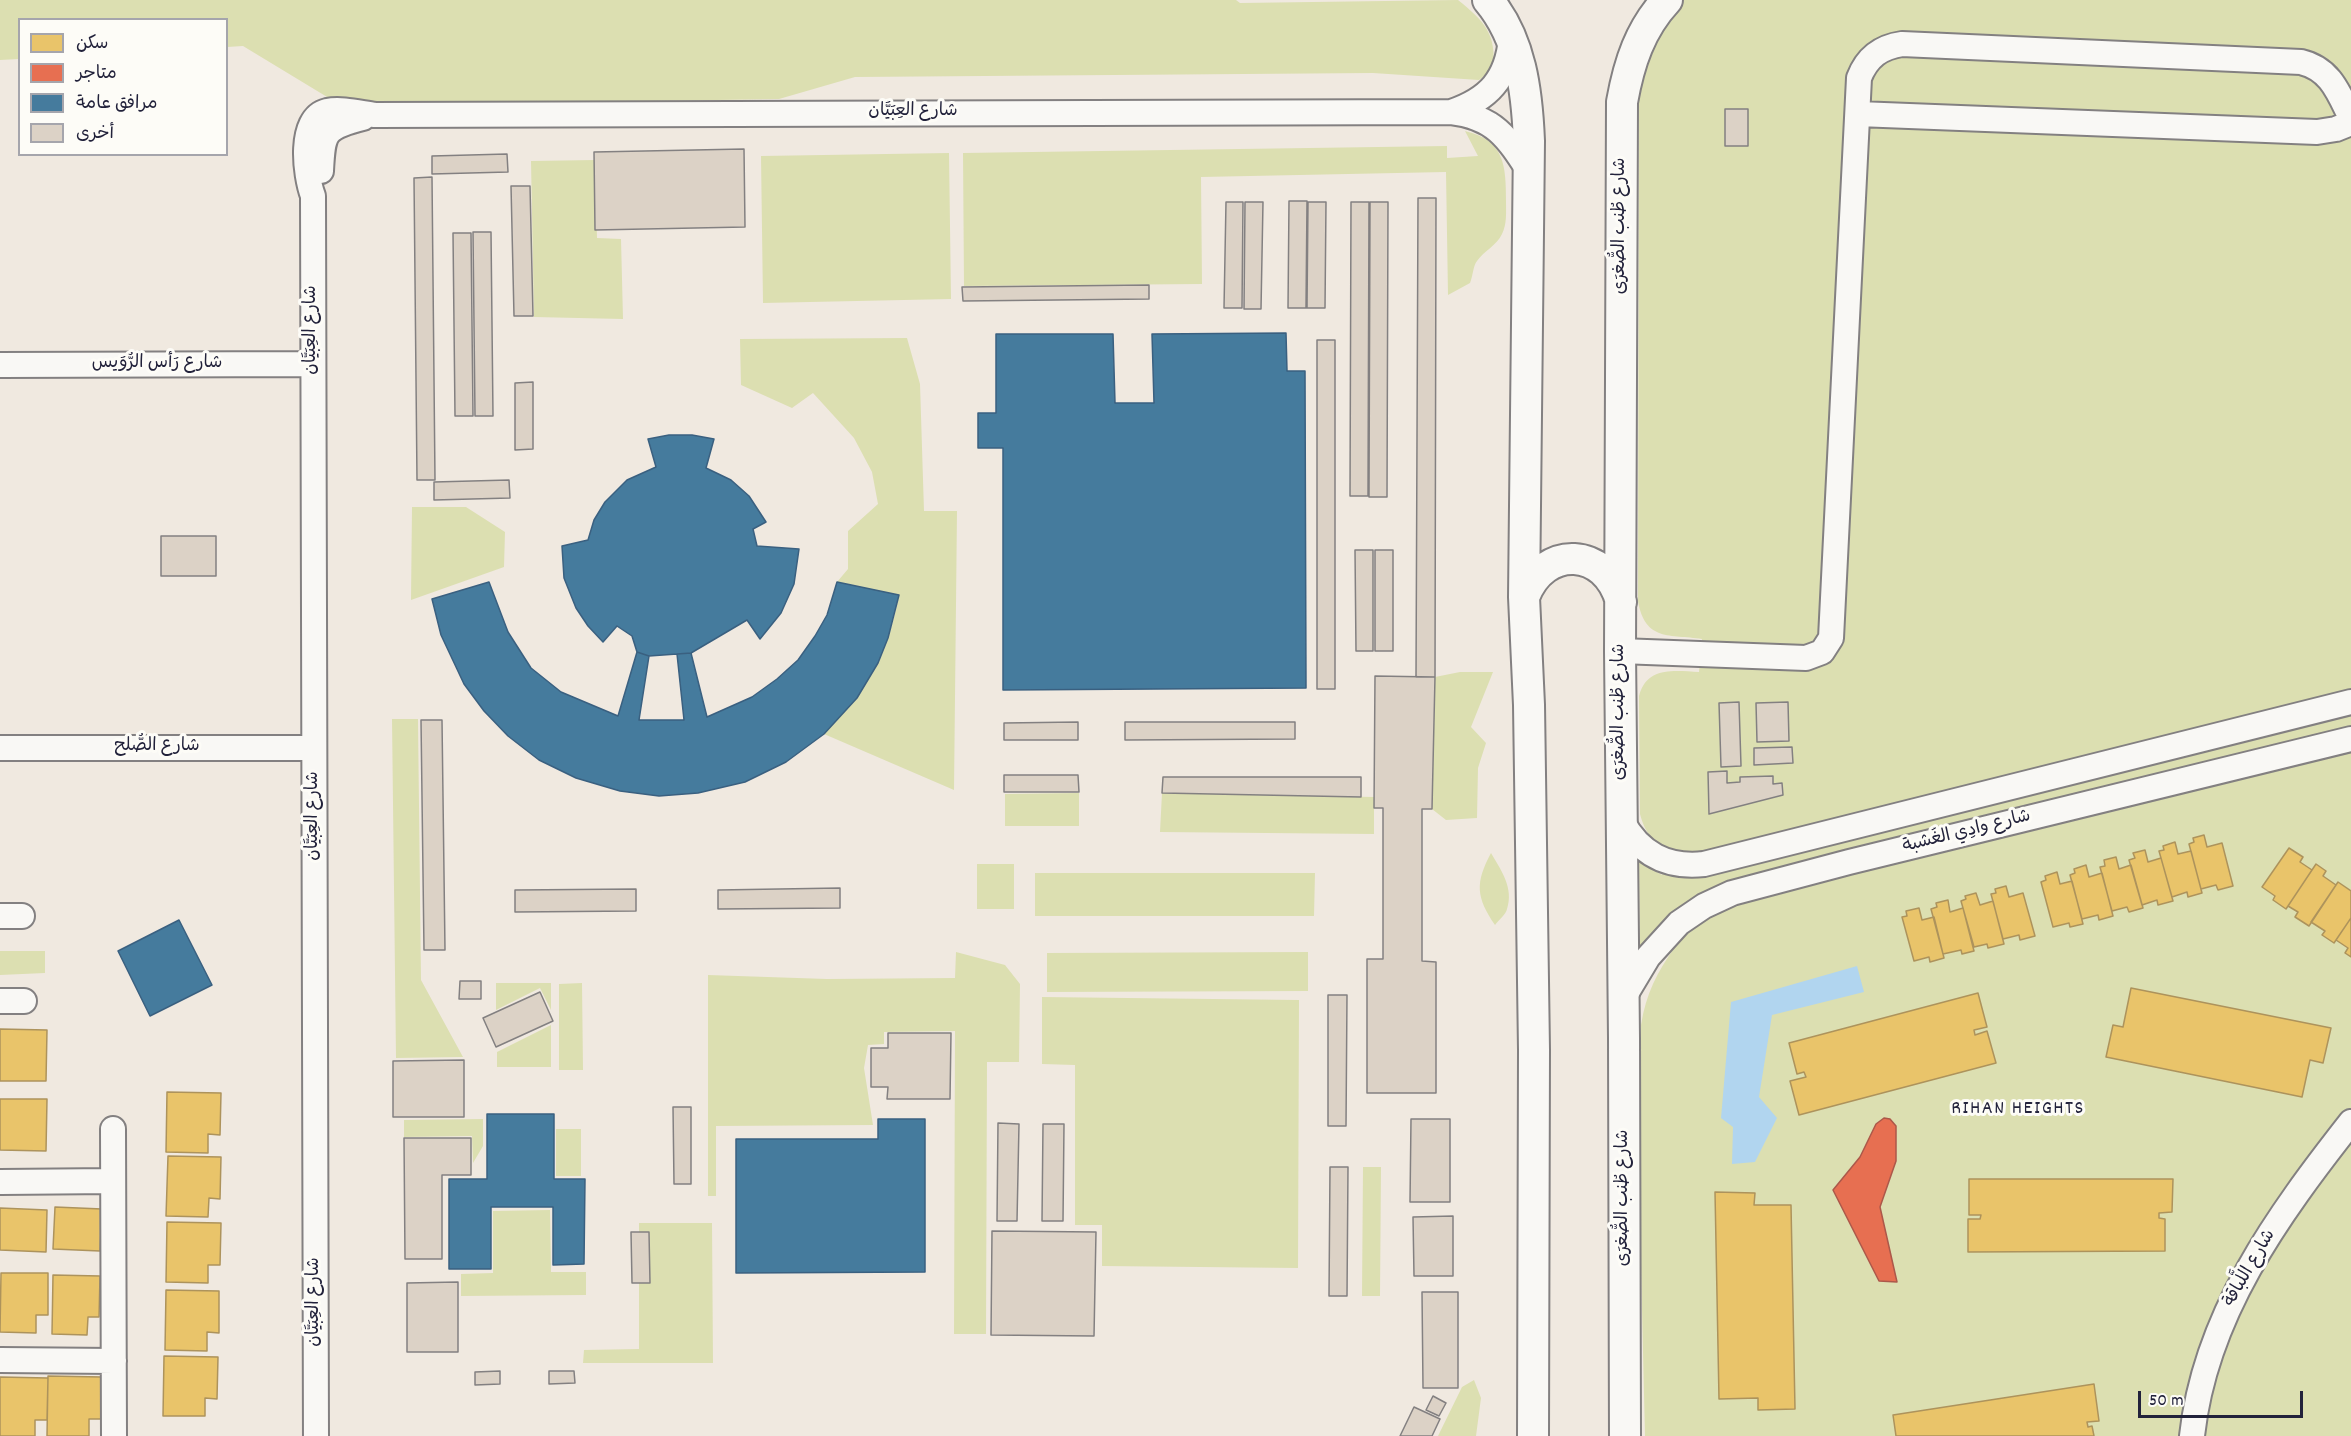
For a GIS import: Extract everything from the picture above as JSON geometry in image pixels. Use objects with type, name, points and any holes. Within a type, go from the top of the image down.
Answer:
[{"type":"street","points":[[1488,0],[1504,22],[1511,38],[1526,99],[1529,171],[1524,597],[1529,705],[1534,1050],[1533,1436]]},
{"type":"street","name":"شارع طُنب الصُّغرَى","points":[[1625,1436],[1620,651],[1622,602],[1622,102],[1628,69],[1640,39],[1657,11],[1667,0]]},
{"type":"street","name":"شارع العِبَيَّان","points":[[1451,112],[1482,98],[1494,86],[1504,71],[1510,55],[1511,38]]},
{"type":"street","points":[[1620,651],[1806,658],[1822,652],[1831,639],[1859,78],[1875,54],[1892,45],[1902,44],[2301,63],[2311,65],[2327,75],[2351,118]]},
{"type":"street","name":"شارع العِبَيَّان","points":[[316,1436],[313,196],[321,175],[322,150],[327,134],[339,124],[375,115],[1451,112],[1479,118],[1492,125],[1513,145],[1529,171]]},
{"type":"street","points":[[1858,114],[2317,132],[2336,129],[2351,123]]},
{"type":"street","name":"شارع رَأس الرُّوَيس","points":[[0,365],[313,364]]},
{"type":"street","points":[[1524,597],[1537,573],[1548,564],[1575,559],[1588,561],[1601,567],[1611,577],[1622,602]]},
{"type":"street","name":"شارع وادِي الغَشبة","points":[[1622,821],[1637,843],[1659,859],[1689,865],[1704,864],[2351,702]]},
{"type":"street","name":"شارع وادِي الغَشبة","points":[[1624,997],[1648,957],[1679,923],[1704,906],[1732,893],[1849,862],[2351,739]]},
{"type":"street","name":"شارع الصُّلح","points":[[0,748],[314,748]]},
{"type":"street","points":[[0,1001],[24,1001]]},
{"type":"street","name":"شارع اللَّباقة","points":[[2192,1436],[2201,1386],[2212,1346],[2228,1306],[2250,1265],[2304,1183],[2351,1122]]},
{"type":"street","points":[[113,1129],[114,1436]]},
{"type":"street","points":[[0,1182],[113,1181]]},
{"type":"street","points":[[0,1360],[114,1361]]},
{"type":"green space","points":[[0,0],[1236,0],[1240,3],[1458,0],[1487,29],[1491,37],[1494,57],[1493,69],[1479,80],[1373,73],[855,77],[779,99],[342,106],[243,46],[228,47],[228,18],[18,18],[18,59],[0,60]]},
{"type":"green space","points":[[1678,0],[2351,0],[2351,1436],[1645,1436],[1641,1268],[1641,1025],[1653,984],[1675,947],[1659,928],[1640,955],[1639,862],[1662,875],[1672,850],[1660,845],[1651,837],[1644,827],[1640,814],[1639,696],[1648,679],[1655,675],[1671,671],[1699,672],[1702,639],[1670,636],[1653,630],[1646,624],[1638,601],[1639,89],[1646,52]]},
{"type":"green space","points":[[1465,131],[1488,141],[1496,148],[1500,156],[1505,177],[1505,222],[1500,238],[1476,263],[1470,283],[1448,295],[1446,172],[1201,177],[1202,284],[964,286],[963,153],[1447,146],[1447,158],[1478,156]]},
{"type":"green space","points":[[949,153],[951,299],[763,303],[761,156]]},
{"type":"green space","points":[[595,160],[597,238],[621,239],[623,319],[534,317],[531,161]]},
{"type":"green space","points":[[907,338],[920,384],[924,511],[957,511],[954,790],[824,734],[852,701],[873,670],[888,637],[899,595],[837,582],[848,569],[848,531],[878,504],[872,472],[854,438],[813,393],[792,408],[741,385],[740,339]]},
{"type":"green space","points":[[412,507],[466,507],[505,532],[504,567],[411,600]]},
{"type":"green space","points":[[1460,672],[1493,672],[1471,727],[1486,743],[1478,768],[1477,818],[1446,820],[1432,809],[1435,677]]},
{"type":"green space","points":[[392,719],[418,719],[421,980],[463,1057],[396,1058]]},
{"type":"green space","points":[[1079,793],[1079,826],[1005,826],[1005,794]]},
{"type":"green space","points":[[1162,793],[1374,797],[1374,834],[1160,832]]},
{"type":"green space","points":[[1491,853],[1505,879],[1509,894],[1506,911],[1495,925],[1484,906],[1480,890],[1482,873]]},
{"type":"green space","points":[[977,864],[1014,864],[1014,909],[977,909]]},
{"type":"green space","points":[[1035,873],[1315,873],[1314,916],[1035,916]]},
{"type":"green space","points":[[0,951],[45,951],[45,973],[0,975]]},
{"type":"green space","points":[[956,952],[1005,965],[1020,984],[1019,1062],[987,1062],[986,1334],[954,1334],[955,1031],[884,1032],[884,1044],[868,1045],[864,1068],[873,1125],[716,1126],[716,1196],[708,1196],[708,975],[827,979],[955,978]]},
{"type":"green space","points":[[1308,952],[1308,991],[1047,992],[1047,953]]},
{"type":"green space","points":[[496,983],[551,983],[551,1010],[540,988],[496,1010]]},
{"type":"green space","points":[[582,983],[583,1070],[559,1070],[559,984]]},
{"type":"green space","points":[[1042,997],[1299,1000],[1298,1268],[1102,1266],[1102,1225],[1075,1225],[1075,1065],[1042,1064]]},
{"type":"green space","points":[[551,1025],[551,1067],[497,1067],[497,1052]]},
{"type":"green space","points":[[483,1119],[483,1146],[473,1163],[472,1136],[404,1137],[404,1120]]},
{"type":"green space","points":[[556,1129],[581,1129],[581,1176],[556,1176]]},
{"type":"green space","points":[[1363,1167],[1381,1167],[1380,1296],[1362,1296]]},
{"type":"green space","points":[[550,1210],[551,1272],[586,1272],[586,1295],[461,1296],[461,1274],[493,1273],[493,1211]]},
{"type":"green space","points":[[639,1223],[712,1223],[713,1363],[583,1363],[584,1350],[639,1349]]},
{"type":"green space","points":[[1474,1380],[1481,1398],[1476,1436],[1438,1436],[1462,1387]]},
{"type":"water","points":[[1857,966],[1864,992],[1772,1015],[1759,1097],[1777,1118],[1755,1162],[1732,1164],[1733,1127],[1721,1118],[1731,1002]]},
{"type":"building: سكن","points":[[2204,835],[2207,847],[2222,843],[2233,886],[2218,890],[2216,885],[2201,889],[2189,844],[2194,842],[2193,838]]},
{"type":"building: سكن","points":[[2175,842],[2178,854],[2191,851],[2202,893],[2188,897],[2187,892],[2172,897],[2159,851],[2164,850],[2163,846]]},
{"type":"building: سكن","points":[[2289,848],[2303,857],[2300,862],[2312,870],[2286,909],[2273,900],[2275,896],[2262,887]]},
{"type":"building: سكن","points":[[2145,850],[2148,862],[2161,858],[2173,901],[2158,905],[2157,900],[2142,905],[2129,860],[2135,858],[2133,853]]},
{"type":"building: سكن","points":[[2116,857],[2119,869],[2131,865],[2143,908],[2129,912],[2127,907],[2112,911],[2100,867],[2105,866],[2104,860]]},
{"type":"building: سكن","points":[[2316,864],[2326,871],[2323,876],[2336,885],[2309,926],[2295,917],[2298,912],[2288,906]]},
{"type":"building: سكن","points":[[2086,865],[2089,877],[2102,873],[2113,916],[2099,920],[2098,915],[2082,919],[2070,875],[2075,873],[2074,869]]},
{"type":"building: سكن","points":[[2057,872],[2060,884],[2072,881],[2083,924],[2070,927],[2069,923],[2053,927],[2041,882],[2046,880],[2045,876]]},
{"type":"building: سكن","points":[[2338,882],[2351,891],[2351,918],[2334,943],[2322,935],[2325,931],[2311,922]]},
{"type":"building: سكن","points":[[2006,886],[2009,897],[2023,893],[2035,936],[2020,940],[2019,935],[2003,939],[1991,894],[1996,893],[1995,889]]},
{"type":"building: سكن","points":[[1976,893],[1980,905],[1993,901],[2004,944],[1988,948],[1987,944],[1974,947],[1961,901],[1966,899],[1965,896]]},
{"type":"building: سكن","points":[[1948,900],[1950,912],[1963,908],[1974,951],[1962,954],[1961,950],[1943,954],[1931,909],[1937,907],[1936,903]]},
{"type":"building: سكن","points":[[1919,908],[1922,920],[1934,917],[1944,958],[1930,962],[1929,957],[1914,961],[1902,917],[1907,916],[1906,911]]},
{"type":"building: سكن","points":[[2351,918],[2351,957],[2345,953],[2348,948],[2336,940]]},
{"type":"building: سكن","points":[[2131,988],[2331,1028],[2323,1063],[2310,1060],[2302,1097],[2106,1057],[2113,1025],[2123,1027]]},
{"type":"building: سكن","points":[[1978,993],[1987,1027],[1974,1030],[1975,1035],[1987,1031],[1996,1063],[1799,1115],[1790,1081],[1806,1077],[1804,1072],[1797,1074],[1789,1043]]},
{"type":"building: سكن","points":[[0,1029],[47,1030],[46,1081],[0,1081]]},
{"type":"building: سكن","points":[[167,1092],[221,1093],[220,1135],[208,1134],[208,1153],[166,1152]]},
{"type":"building: سكن","points":[[0,1099],[47,1099],[46,1151],[0,1150]]},
{"type":"building: سكن","points":[[168,1156],[221,1157],[220,1199],[209,1198],[208,1217],[166,1216]]},
{"type":"building: سكن","points":[[1969,1179],[2173,1179],[2172,1212],[2159,1213],[2159,1218],[2165,1219],[2165,1251],[1968,1252],[1968,1219],[1980,1219],[1981,1215],[1969,1215]]},
{"type":"building: سكن","points":[[1715,1192],[1755,1193],[1754,1205],[1791,1205],[1795,1409],[1758,1410],[1758,1398],[1719,1399]]},
{"type":"building: سكن","points":[[55,1207],[102,1209],[100,1251],[53,1249]]},
{"type":"building: سكن","points":[[0,1208],[47,1210],[46,1252],[0,1250]]},
{"type":"building: سكن","points":[[167,1222],[221,1223],[220,1265],[208,1265],[208,1283],[166,1282]]},
{"type":"building: سكن","points":[[1,1273],[48,1273],[48,1315],[36,1315],[36,1333],[0,1332]]},
{"type":"building: سكن","points":[[53,1275],[100,1276],[99,1317],[88,1317],[87,1335],[52,1334]]},
{"type":"building: سكن","points":[[166,1290],[219,1291],[219,1333],[207,1332],[207,1351],[165,1350]]},
{"type":"building: سكن","points":[[164,1356],[218,1357],[217,1399],[205,1398],[205,1416],[163,1416]]},
{"type":"building: سكن","points":[[48,1376],[102,1377],[101,1419],[89,1419],[89,1436],[47,1436]]},
{"type":"building: سكن","points":[[0,1377],[48,1378],[47,1420],[35,1420],[35,1436],[0,1436]]},
{"type":"building: سكن","points":[[2094,1384],[2099,1421],[2087,1422],[2088,1427],[2092,1426],[2094,1436],[1896,1436],[1893,1415]]},
{"type":"building: متاجر","points":[[1884,1118],[1890,1119],[1896,1126],[1896,1161],[1880,1207],[1897,1282],[1879,1281],[1833,1190],[1860,1157],[1876,1124]]},
{"type":"building: مرافق عامة","points":[[1286,333],[1287,371],[1305,371],[1306,688],[1003,690],[1003,448],[978,448],[978,413],[996,413],[996,334],[1113,334],[1115,403],[1154,403],[1152,334]]},
{"type":"building: مرافق عامة","points":[[669,435],[692,435],[714,439],[706,468],[731,480],[749,496],[766,522],[753,529],[757,546],[799,549],[794,584],[781,613],[760,639],[747,620],[691,653],[649,656],[637,652],[632,636],[617,626],[603,642],[576,608],[564,578],[562,546],[588,540],[594,520],[605,502],[627,480],[656,467],[648,439]]},
{"type":"building: مرافق عامة","points":[[489,582],[508,632],[531,668],[561,692],[618,716],[637,652],[649,656],[639,720],[684,720],[677,654],[691,653],[707,717],[752,697],[798,660],[827,615],[837,582],[899,595],[888,638],[878,663],[857,698],[824,734],[786,762],[745,782],[698,793],[659,796],[620,791],[576,778],[539,760],[508,736],[484,711],[464,684],[441,635],[432,599]]},
{"type":"building: مرافق عامة","points":[[179,920],[212,985],[150,1016],[118,951]]},
{"type":"building: مرافق عامة","points":[[487,1114],[554,1114],[554,1179],[585,1179],[584,1264],[553,1265],[553,1207],[491,1207],[491,1269],[449,1269],[449,1179],[487,1179]]},
{"type":"building: مرافق عامة","points":[[878,1119],[925,1119],[925,1272],[736,1273],[736,1139],[878,1139]]},
{"type":"building: أخرى","points":[[1725,109],[1748,109],[1748,146],[1725,146]]},
{"type":"building: أخرى","points":[[744,149],[745,227],[595,230],[594,152]]},
{"type":"building: أخرى","points":[[507,154],[508,172],[432,174],[432,156]]},
{"type":"building: أخرى","points":[[432,177],[435,480],[417,480],[414,178]]},
{"type":"building: أخرى","points":[[511,186],[530,186],[533,316],[514,316]]},
{"type":"building: أخرى","points":[[1418,198],[1436,198],[1435,677],[1416,677]]},
{"type":"building: أخرى","points":[[1289,201],[1307,201],[1306,308],[1288,308]]},
{"type":"building: أخرى","points":[[1226,202],[1243,202],[1242,308],[1224,308]]},
{"type":"building: أخرى","points":[[1245,202],[1263,202],[1261,309],[1244,309]]},
{"type":"building: أخرى","points":[[1308,202],[1326,202],[1325,308],[1307,308]]},
{"type":"building: أخرى","points":[[1351,202],[1369,202],[1368,496],[1350,496]]},
{"type":"building: أخرى","points":[[1370,202],[1388,202],[1387,497],[1369,497]]},
{"type":"building: أخرى","points":[[473,232],[491,232],[493,416],[475,416]]},
{"type":"building: أخرى","points":[[453,233],[471,233],[473,416],[455,416]]},
{"type":"building: أخرى","points":[[1149,285],[1149,299],[963,301],[962,287]]},
{"type":"building: أخرى","points":[[1317,340],[1335,340],[1335,689],[1317,689]]},
{"type":"building: أخرى","points":[[533,382],[533,449],[515,450],[515,383]]},
{"type":"building: أخرى","points":[[509,480],[510,498],[434,500],[434,482]]},
{"type":"building: أخرى","points":[[161,536],[216,536],[216,576],[161,576]]},
{"type":"building: أخرى","points":[[1355,550],[1373,550],[1373,651],[1356,651]]},
{"type":"building: أخرى","points":[[1375,550],[1393,550],[1393,651],[1375,651]]},
{"type":"building: أخرى","points":[[1375,676],[1435,677],[1432,809],[1422,809],[1422,961],[1436,962],[1436,1093],[1367,1093],[1367,959],[1383,959],[1383,808],[1374,808]]},
{"type":"building: أخرى","points":[[1739,702],[1741,766],[1721,767],[1719,703]]},
{"type":"building: أخرى","points":[[1788,702],[1789,741],[1757,742],[1756,703]]},
{"type":"building: أخرى","points":[[421,720],[442,720],[445,950],[424,950]]},
{"type":"building: أخرى","points":[[1078,722],[1078,740],[1004,740],[1004,723]]},
{"type":"building: أخرى","points":[[1125,722],[1295,722],[1295,739],[1125,740]]},
{"type":"building: أخرى","points":[[1792,747],[1793,763],[1754,765],[1754,748]]},
{"type":"building: أخرى","points":[[1727,771],[1727,783],[1740,782],[1740,777],[1773,776],[1773,784],[1782,783],[1783,795],[1709,814],[1708,772]]},
{"type":"building: أخرى","points":[[1004,775],[1078,775],[1079,792],[1004,792]]},
{"type":"building: أخرى","points":[[1163,777],[1361,777],[1361,797],[1162,793]]},
{"type":"building: أخرى","points":[[840,888],[840,908],[718,909],[718,890]]},
{"type":"building: أخرى","points":[[636,889],[636,911],[515,912],[515,890]]},
{"type":"building: أخرى","points":[[460,981],[481,981],[481,999],[459,999]]},
{"type":"building: أخرى","points":[[540,992],[553,1021],[496,1047],[483,1018]]},
{"type":"building: أخرى","points":[[1328,995],[1347,995],[1346,1126],[1328,1126]]},
{"type":"building: أخرى","points":[[888,1033],[951,1033],[950,1099],[887,1099],[888,1087],[871,1087],[871,1048],[888,1048]]},
{"type":"building: أخرى","points":[[464,1060],[464,1117],[393,1117],[393,1061]]},
{"type":"building: أخرى","points":[[673,1107],[691,1107],[691,1184],[674,1184]]},
{"type":"building: أخرى","points":[[1411,1119],[1450,1119],[1450,1202],[1410,1202]]},
{"type":"building: أخرى","points":[[998,1123],[1019,1124],[1017,1221],[997,1221]]},
{"type":"building: أخرى","points":[[1043,1124],[1064,1124],[1063,1221],[1042,1221]]},
{"type":"building: أخرى","points":[[404,1138],[471,1138],[471,1175],[442,1175],[442,1259],[405,1259]]},
{"type":"building: أخرى","points":[[1330,1167],[1348,1167],[1347,1296],[1329,1296]]},
{"type":"building: أخرى","points":[[1453,1216],[1453,1276],[1414,1276],[1413,1217]]},
{"type":"building: أخرى","points":[[992,1231],[1096,1232],[1094,1336],[991,1335]]},
{"type":"building: أخرى","points":[[631,1232],[649,1232],[650,1283],[632,1283]]},
{"type":"building: أخرى","points":[[458,1282],[458,1352],[407,1352],[407,1283]]},
{"type":"building: أخرى","points":[[1422,1292],[1458,1292],[1458,1388],[1423,1388]]},
{"type":"building: أخرى","points":[[500,1371],[500,1384],[475,1385],[475,1372]]},
{"type":"building: أخرى","points":[[549,1371],[574,1371],[575,1383],[549,1384]]},
{"type":"building: أخرى","points":[[1433,1396],[1446,1403],[1439,1416],[1426,1410]]},
{"type":"building: أخرى","points":[[1414,1407],[1440,1419],[1432,1436],[1400,1436]]},
{"type":"district","name":"RIHAN HEIGHTS","points":[[2018,1110]]}]
